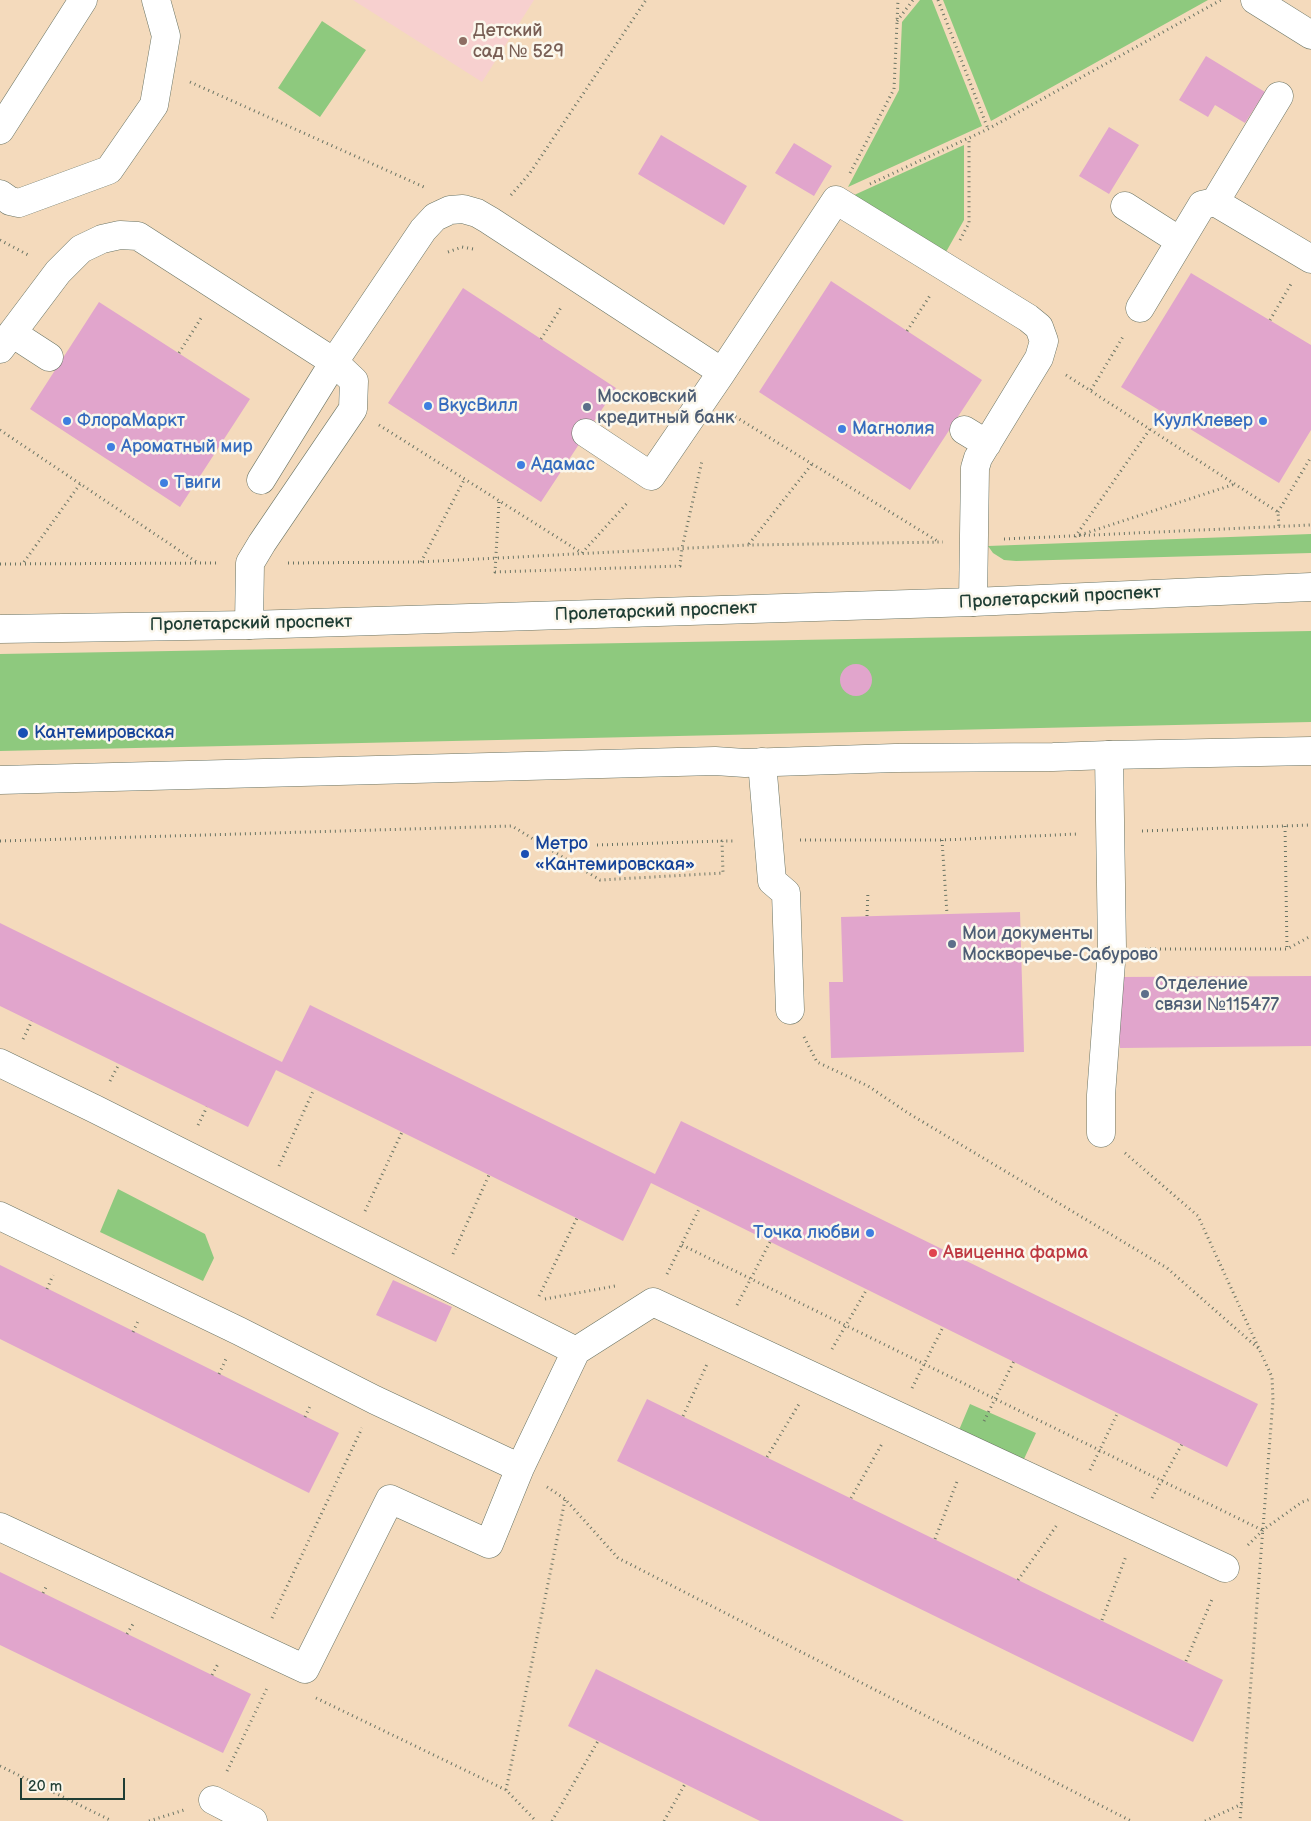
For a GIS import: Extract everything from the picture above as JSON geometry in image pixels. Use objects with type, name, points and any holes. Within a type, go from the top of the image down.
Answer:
[{"type":"main road","points":[[0,130],[83,0]]},
{"type":"main road","points":[[0,194],[19,203],[109,170],[154,105],[166,36],[156,0]]},
{"type":"main road","points":[[1255,0],[1311,35]]},
{"type":"main road","points":[[1215,202],[1279,96]]},
{"type":"main road","points":[[586,433],[651,476],[836,200],[1020,313],[1039,328],[1044,341],[1039,358],[978,458],[975,468],[972,602]]},
{"type":"main road","points":[[1140,308],[1202,205],[1215,202],[1311,259]]},
{"type":"main road","points":[[1125,206],[1180,241]]},
{"type":"main road","points":[[261,480],[334,362],[423,230],[435,217],[450,210],[463,209],[483,216],[722,372]]},
{"type":"main road","points":[[49,357],[6,341],[58,272],[81,249],[102,239],[120,234],[138,236],[334,362],[354,381],[353,409],[250,562],[249,624]]},
{"type":"main road","points":[[964,430],[987,444]]},
{"type":"main road","name":"Пролетарский проспект","points":[[0,629],[249,624],[972,602],[1311,587]]},
{"type":"main road","points":[[0,780],[715,761],[762,762],[1311,751]]},
{"type":"main road","points":[[1101,1133],[1110,1094],[1112,949],[1109,755]]},
{"type":"main road","points":[[762,762],[772,881],[786,893],[790,1010]]},
{"type":"main road","points":[[0,1063],[576,1351]]},
{"type":"main road","points":[[0,1216],[239,1331],[375,1400],[520,1468]]},
{"type":"main road","points":[[0,1527],[305,1669],[390,1499],[489,1544],[520,1468],[576,1351],[653,1302],[1225,1568]]},
{"type":"main road","points":[[213,1800],[253,1821]]},
{"type":"path","points":[[530,173],[646,0]]},
{"type":"path","points":[[836,200],[894,89],[898,0]]},
{"type":"path","points":[[897,21],[913,0]]},
{"type":"path","points":[[938,0],[988,129]]},
{"type":"path","points":[[836,200],[988,129],[1221,0]]},
{"type":"path","points":[[160,68],[436,193],[450,210]]},
{"type":"path","points":[[969,138],[969,223]]},
{"type":"path","points":[[441,256],[447,252],[462,248],[475,250]]},
{"type":"path","points":[[541,339],[579,279]]},
{"type":"path","points":[[179,353],[220,289]]},
{"type":"path","points":[[907,332],[932,292],[940,296]]},
{"type":"path","points":[[554,302],[562,307]]},
{"type":"path","points":[[1091,390],[1140,308]]},
{"type":"path","points":[[1074,380],[1278,512]]},
{"type":"path","points":[[704,398],[939,542]]},
{"type":"path","points":[[353,409],[582,554]]},
{"type":"path","points":[[1075,537],[1150,429]]},
{"type":"path","points":[[0,430],[199,564]]},
{"type":"path","points":[[499,502],[495,572],[680,566],[682,548],[704,452]]},
{"type":"path","points":[[1279,526],[1278,512],[1311,457]]},
{"type":"path","points":[[749,545],[812,464]]},
{"type":"path","points":[[582,554],[651,476]]},
{"type":"path","points":[[420,562],[464,480]]},
{"type":"path","points":[[23,563],[80,484]]},
{"type":"path","points":[[1075,537],[1234,484]]},
{"type":"path","points":[[0,564],[420,562],[749,545],[939,542],[1311,525]]},
{"type":"path","points":[[598,845],[769,840],[942,840],[1311,825]]},
{"type":"path","points":[[0,841],[512,826],[600,880],[723,873],[722,841]]},
{"type":"path","points":[[1285,826],[1287,949]]},
{"type":"path","points":[[942,840],[947,914]]},
{"type":"path","points":[[867,916],[868,891]]},
{"type":"path","points":[[1112,949],[1287,949],[1311,936]]},
{"type":"path","points":[[790,1010],[817,1062],[868,1086],[917,1118],[1167,1268],[1261,1351]]},
{"type":"path","points":[[265,1195],[314,1089]]},
{"type":"path","points":[[352,1239],[402,1132]]},
{"type":"path","points":[[1101,1133],[1198,1216],[1272,1377],[1273,1400],[1240,1821]]},
{"type":"path","points":[[439,1282],[489,1175]]},
{"type":"path","points":[[653,1302],[700,1207]]},
{"type":"path","points":[[577,1218],[537,1300],[620,1285]]},
{"type":"path","points":[[682,1245],[1263,1530]]},
{"type":"path","points":[[149,1821],[213,1800],[269,1653],[375,1400]]},
{"type":"path","points":[[520,1468],[565,1499],[618,1558],[1131,1821]]},
{"type":"path","points":[[506,1790],[565,1499]]},
{"type":"path","points":[[1186,1661],[1225,1568],[1263,1530],[1302,1502],[1311,1499]]},
{"type":"path","points":[[308,1695],[506,1790],[536,1821]]},
{"type":"path","points":[[552,1821],[598,1741]]},
{"type":"path","points":[[0,1766],[112,1821]]},
{"type":"path","points":[[664,1821],[685,1784]]},
{"type":"path","points":[[1205,1821],[1242,1804]]},
{"type":"shaded area","name":"Детский сад № 529","points":[[353,0],[534,0],[482,82]]},
{"type":"green space","points":[[920,0],[932,0],[982,126],[848,187],[899,90],[902,22]]},
{"type":"green space","points":[[943,0],[1208,0],[991,121]]},
{"type":"green space","points":[[322,21],[366,50],[320,117],[278,88]]},
{"type":"green space","points":[[964,145],[964,220],[946,252],[852,196]]},
{"type":"green space","points":[[1311,534],[1311,553],[1016,561],[1004,560],[993,553],[988,546]]},
{"type":"green space","points":[[1311,631],[1311,722],[0,751],[0,654]]},
{"type":"green space","points":[[118,1189],[205,1234],[214,1258],[203,1281],[100,1232]]},
{"type":"green space","points":[[970,1404],[1036,1433],[1024,1459],[959,1430]]},
{"type":"building","points":[[1206,56],[1265,92],[1245,123],[1215,105],[1208,117],[1179,100]]},
{"type":"building","points":[[1109,127],[1139,145],[1109,194],[1079,176]]},
{"type":"building","points":[[661,135],[747,186],[724,225],[638,174]]},
{"type":"building","points":[[794,143],[832,166],[814,196],[775,173]]},
{"type":"building","points":[[1191,273],[1311,345],[1311,430],[1279,483],[1121,387]]},
{"type":"building","points":[[831,281],[982,380],[910,490],[759,392]]},
{"type":"building","points":[[463,288],[616,388],[541,502],[388,403]]},
{"type":"building","points":[[99,302],[250,399],[180,507],[30,409]]},
{"type":"building","points":[[856,664],[862,665],[867,669],[871,674],[871,686],[867,691],[862,695],[856,696],[850,695],[845,691],[841,686],[840,680],[841,674],[845,669],[850,665]]},
{"type":"building","points":[[1020,912],[1024,1052],[831,1058],[829,982],[843,982],[841,917]]},
{"type":"building","points":[[0,923],[282,1062],[310,1005],[655,1174],[681,1121],[1258,1404],[1227,1467],[651,1183],[623,1241],[276,1070],[248,1127],[0,1006]]},
{"type":"building","points":[[1311,976],[1311,1046],[1120,1048],[1119,977]]},
{"type":"building","points":[[0,1265],[339,1433],[309,1493],[0,1339]]},
{"type":"building","points":[[393,1280],[452,1307],[436,1342],[376,1315]]},
{"type":"building","points":[[647,1399],[1223,1680],[1193,1742],[617,1461]]},
{"type":"building","points":[[0,1572],[251,1694],[223,1753],[0,1645]]},
{"type":"building","points":[[596,1669],[904,1821],[760,1821],[568,1726]]},
{"type":"place","name":"Детский сад № 529","points":[[463,41]]},
{"type":"place","name":"ВкусВилл","points":[[428,406]]},
{"type":"place","name":"Московский кредитный банк","points":[[587,407]]},
{"type":"place","name":"ФлораМаркт","points":[[67,421]]},
{"type":"place","name":"КуулКлевер","points":[[1263,421]]},
{"type":"place","name":"Магнолия","points":[[842,429]]},
{"type":"place","name":"Ароматный мир","points":[[111,447]]},
{"type":"place","name":"Адамас","points":[[521,465]]},
{"type":"place","name":"Твиги","points":[[164,483]]},
{"type":"place","name":"Кантемировская","points":[[23,733]]},
{"type":"place","name":"Метро «Кантемировская»","points":[[525,854]]},
{"type":"place","name":"Мои документы Москворечье-Сабурово","points":[[952,944]]},
{"type":"place","name":"Отделение связи №115477","points":[[1145,994]]},
{"type":"place","name":"Точка любви","points":[[870,1233]]},
{"type":"place","name":"Авиценна фарма","points":[[933,1253]]}]
